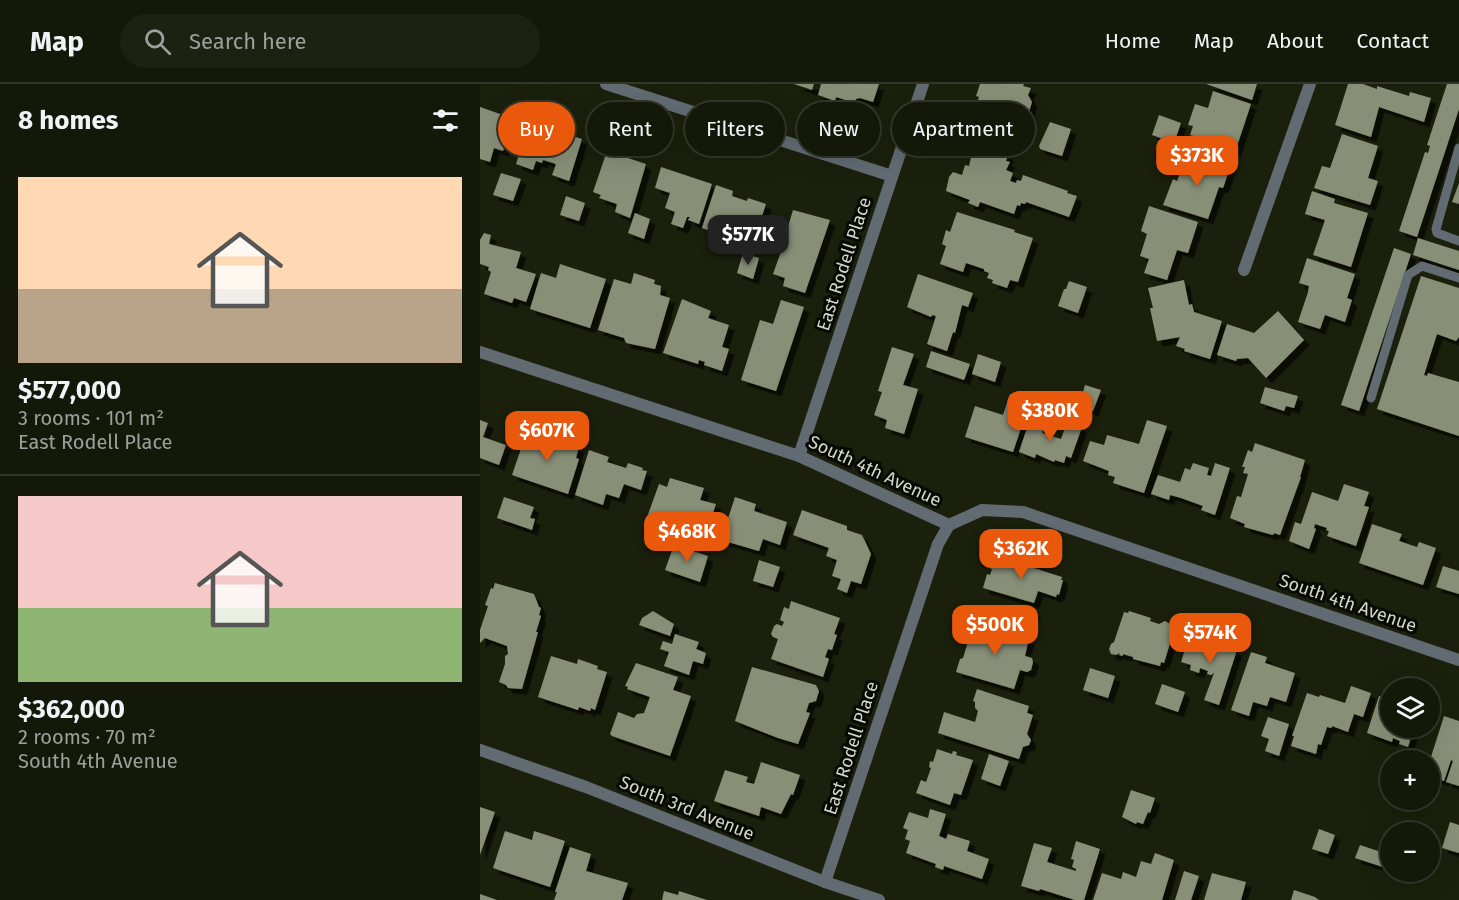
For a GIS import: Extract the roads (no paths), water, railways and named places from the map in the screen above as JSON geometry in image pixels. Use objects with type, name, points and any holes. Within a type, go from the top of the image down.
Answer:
[{"type":"street","points":[[606,84],[892,176]]},
{"type":"street","name":"East Rodell Place","points":[[799,456],[923,84]]},
{"type":"street","points":[[1244,270],[1310,84]]},
{"type":"street","name":"South 4th Avenue","points":[[480,352],[799,456],[949,525],[982,510],[1023,512],[1459,660]]},
{"type":"street","name":"East Rodell Place","points":[[825,882],[938,544],[949,525]]},
{"type":"street","name":"South 3rd Avenue","points":[[480,750],[586,787],[825,882],[879,900]]},
{"type":"lane","points":[[1459,148],[1436,229],[1437,233],[1459,241]]},
{"type":"lane","points":[[1371,398],[1408,275],[1422,266],[1459,278]]}]
